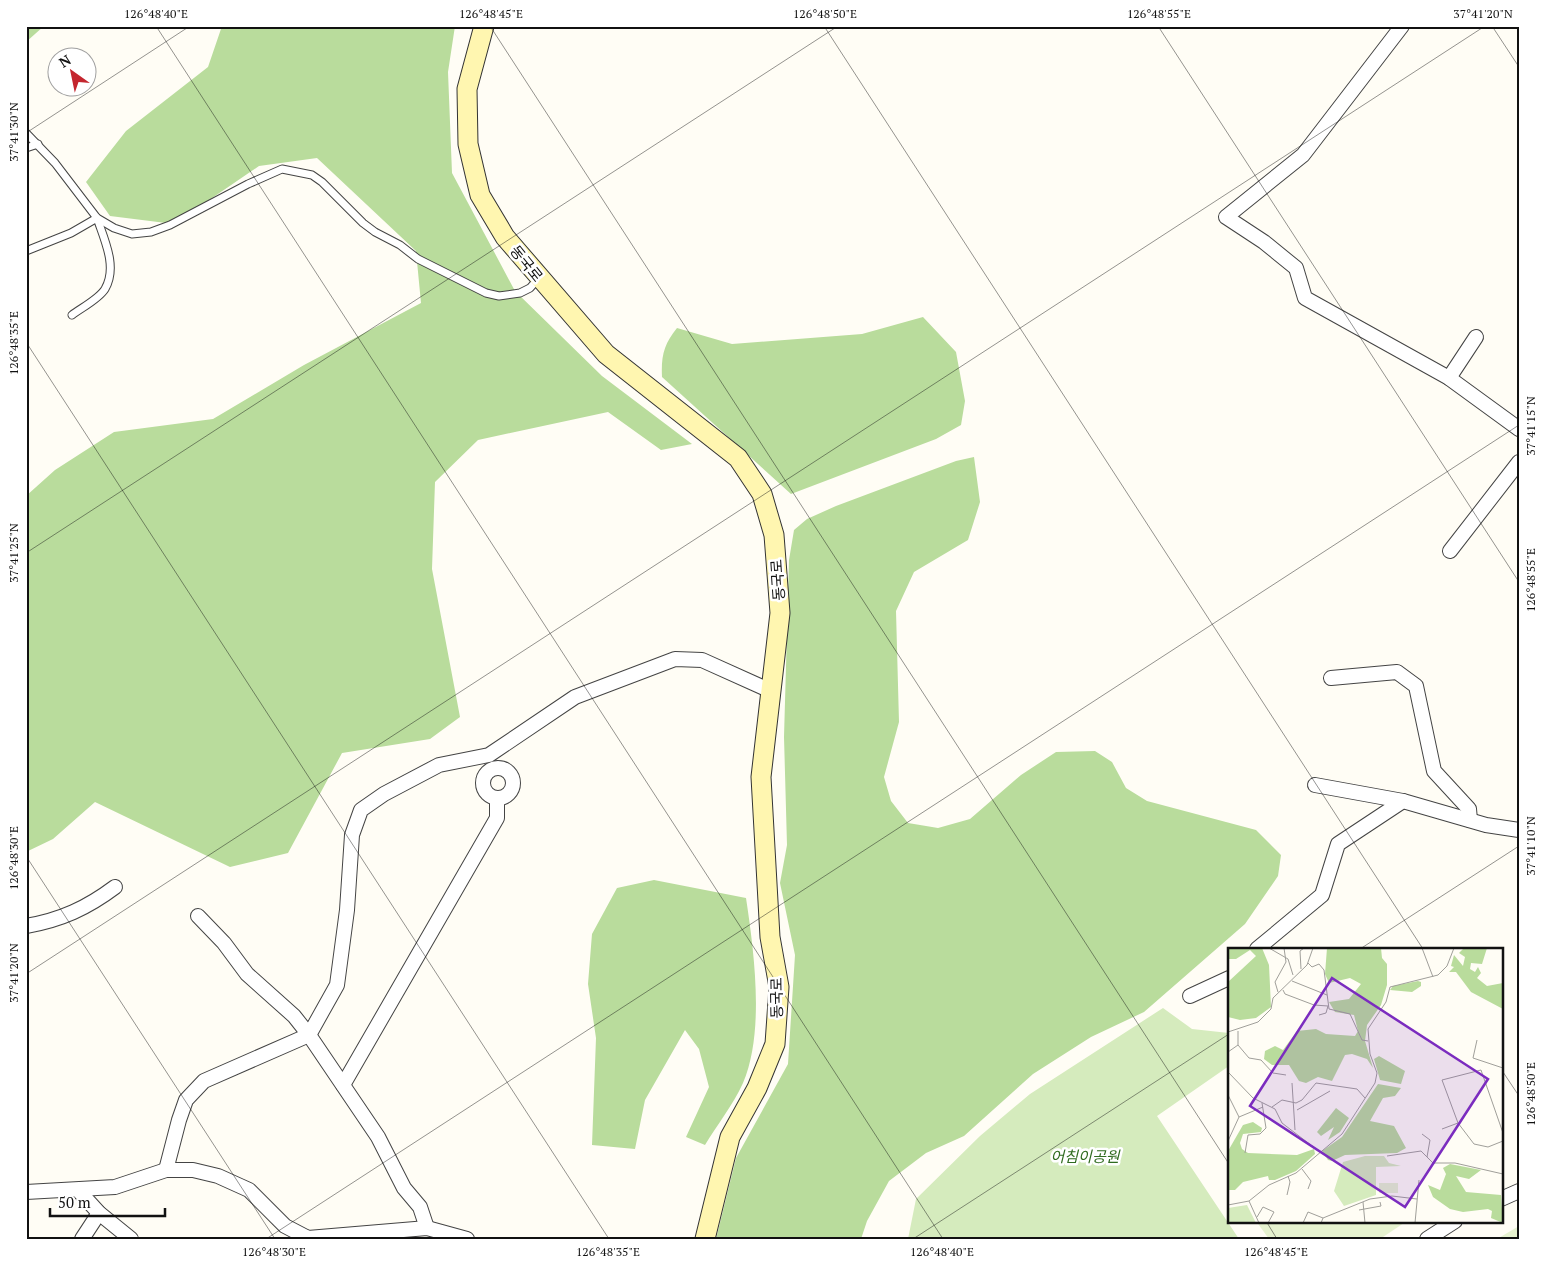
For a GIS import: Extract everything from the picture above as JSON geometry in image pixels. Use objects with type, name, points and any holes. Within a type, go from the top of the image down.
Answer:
[{"type":"street","name":"동국로","points":[[484,26],[467,89],[468,144],[480,195],[505,237],[606,354],[738,458],[762,494],[774,535],[780,613],[760,777],[770,937],[778,987],[775,1044],[756,1088],[730,1137],[705,1239]]},
{"type":"street","points":[[1402,26],[1303,155],[1226,217],[1264,242],[1296,268],[1305,298],[1449,378],[1519,429]]},
{"type":"street","points":[[1449,378],[1476,337]]},
{"type":"street","points":[[1450,551],[1519,462]]},
{"type":"street","points":[[166,1170],[186,1100],[204,1081],[309,1035],[337,985],[347,910],[352,835],[361,810],[384,794],[439,765],[491,762],[503,768],[513,779],[510,793],[497,798],[487,794],[483,785],[491,762],[575,698],[631,674],[675,659],[702,660],[770,690]]},
{"type":"street","points":[[1331,678],[1396,672],[1416,686],[1434,771],[1469,809],[1470,820]]},
{"type":"street","points":[[1315,785],[1403,801],[1470,820],[1519,830]]},
{"type":"street","points":[[343,1085],[497,818],[497,798]]},
{"type":"street","points":[[1258,948],[1322,894],[1338,844],[1403,801]]},
{"type":"street","points":[[26,926],[56,921],[98,900],[115,887]]},
{"type":"street","points":[[198,916],[224,943],[247,974],[294,1016],[309,1035],[378,1137],[404,1188],[420,1207],[427,1228]]},
{"type":"street","points":[[1190,996],[1228,978]]},
{"type":"street","points":[[26,1192],[115,1187],[166,1170],[193,1170],[218,1176],[249,1190],[285,1226],[308,1238],[427,1228],[467,1239]]},
{"type":"street","points":[[78,1190],[99,1213],[132,1239]]},
{"type":"street","points":[[1502,1199],[1519,1191]]},
{"type":"street","points":[[82,1239],[99,1213]]},
{"type":"street","points":[[1427,1239],[1453,1222]]},
{"type":"lane","points":[[26,133],[56,163],[96,218],[107,246],[111,274],[104,290],[72,316]]},
{"type":"lane","points":[[26,148],[38,144]]},
{"type":"lane","points":[[96,218],[114,228],[132,234],[151,232],[191,215],[266,175],[282,169],[290,170],[312,175],[322,182],[363,223],[400,245],[418,259],[486,293],[499,296],[520,293],[530,288],[539,278]]},
{"type":"lane","points":[[26,251],[71,233],[96,218]]},
{"type":"green space","points":[[26,26],[44,26],[26,42]]},
{"type":"green space","points":[[222,26],[455,26],[448,72],[452,173],[515,291],[602,376],[692,444],[661,450],[608,412],[478,440],[435,482],[432,569],[460,717],[430,739],[342,753],[288,853],[230,867],[95,802],[53,839],[26,852],[26,496],[55,470],[114,432],[213,419],[304,365],[421,303],[416,251],[317,158],[259,166],[174,224],[110,216],[86,182],[126,131],[208,67]]},
{"type":"green space","points":[[923,317],[956,352],[965,401],[961,425],[936,439],[791,494],[662,377],[664,351],[669,339],[677,328],[732,344],[862,334]]},
{"type":"green space","points":[[974,457],[980,502],[968,540],[914,572],[896,611],[899,722],[884,777],[891,801],[908,823],[938,828],[970,819],[1021,775],[1056,752],[1095,751],[1112,762],[1126,788],[1147,801],[1256,830],[1281,855],[1278,876],[1245,924],[1144,1012],[1091,1037],[1033,1074],[964,1136],[926,1153],[889,1181],[867,1221],[861,1239],[716,1239],[736,1158],[788,1064],[795,955],[780,883],[787,845],[784,737],[789,560],[794,530],[807,519],[836,506],[956,461]]},
{"type":"green space","points":[[654,880],[746,898],[756,991],[754,1040],[750,1063],[739,1091],[705,1145],[686,1137],[709,1087],[699,1049],[685,1030],[645,1100],[635,1149],[592,1145],[596,1038],[588,984],[592,934],[617,888]]},
{"type":"green space","name":"어침이공원","points":[[1163,1008],[1192,1029],[1228,1033],[1228,1067],[1157,1116],[1239,1239],[908,1239],[916,1199],[980,1136],[1030,1094]]},
{"type":"green space","points":[[1257,1222],[1406,1222],[1380,1239],[1269,1239]]},
{"type":"green space","points":[[1519,1226],[1519,1239],[1497,1239]]}]
